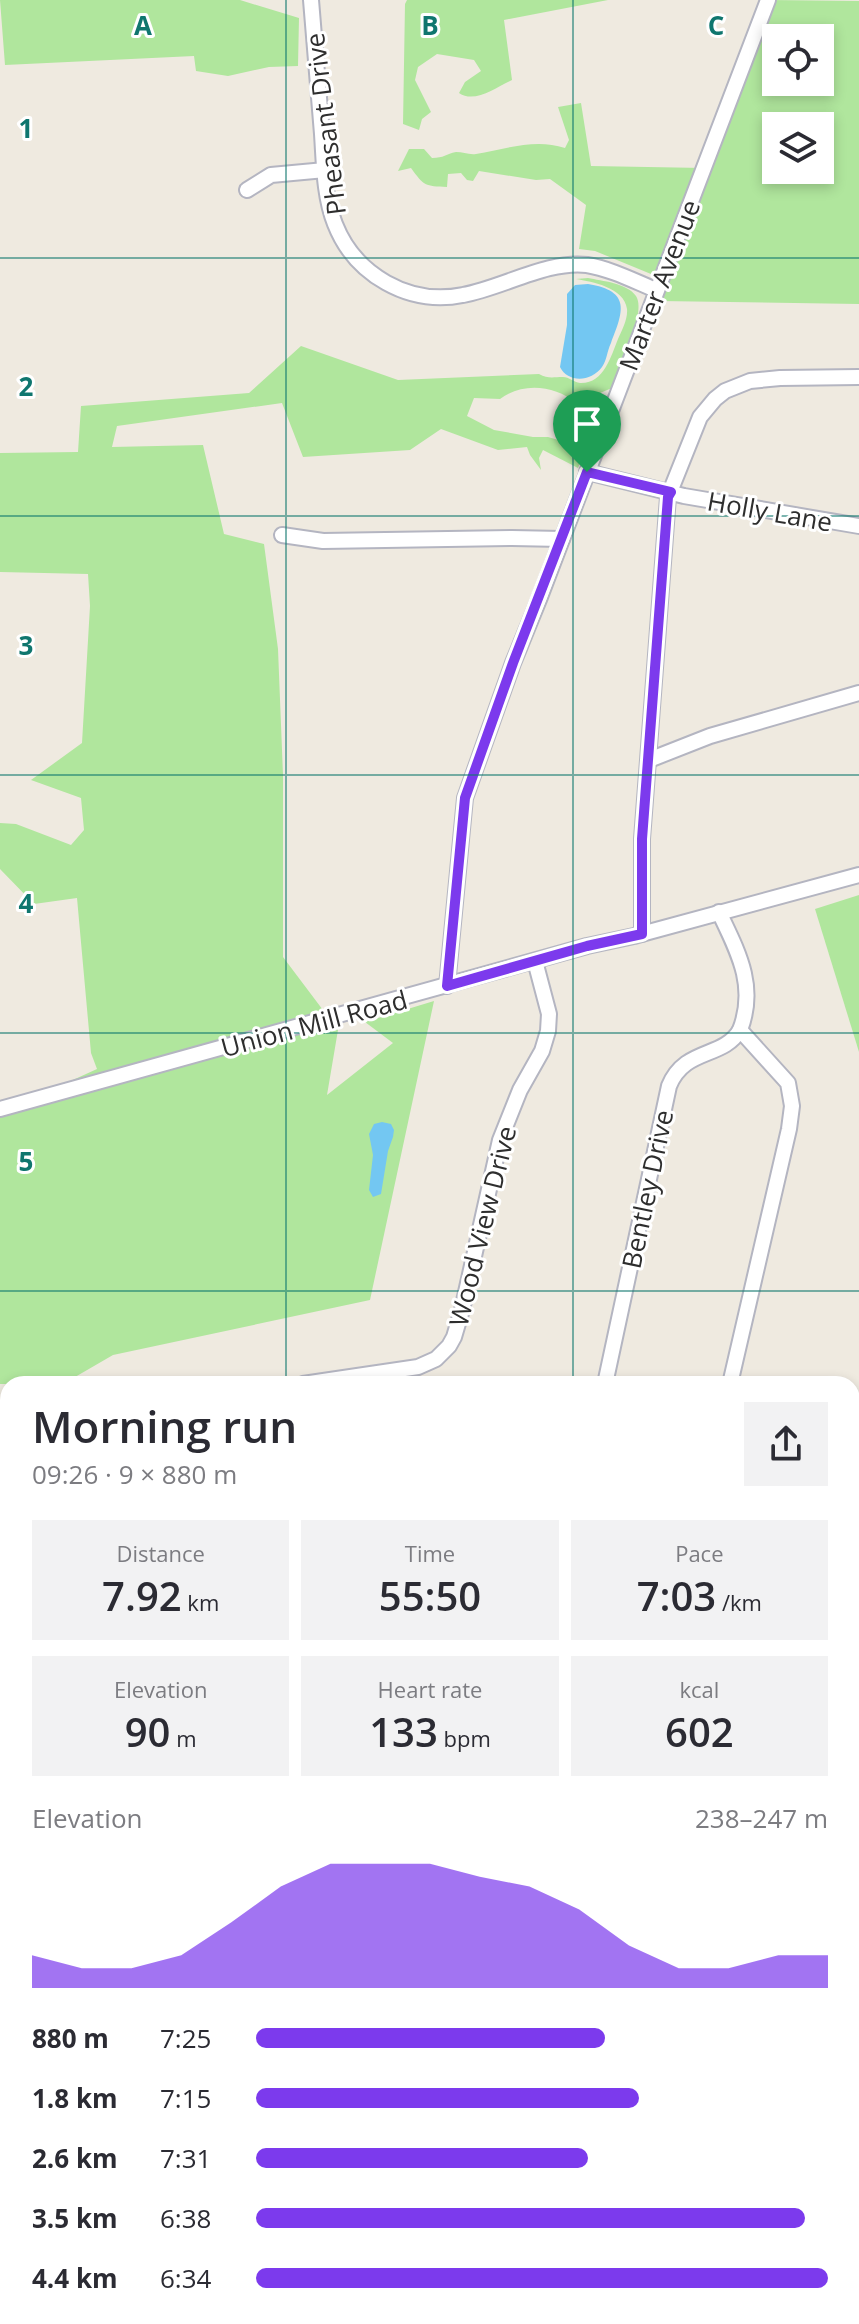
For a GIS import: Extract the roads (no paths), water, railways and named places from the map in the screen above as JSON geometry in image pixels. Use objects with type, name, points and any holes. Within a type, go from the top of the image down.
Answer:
[{"type":"street","name":"Pheasant Drive","points":[[311,0],[331,212],[347,246],[370,272],[401,290],[426,296],[451,297],[476,292],[553,268],[580,265],[612,272],[656,290]]},
{"type":"street","name":"Marter Avenue","points":[[447,986],[465,798],[513,663],[768,0]]},
{"type":"street","points":[[247,190],[271,175],[325,170]]},
{"type":"street","points":[[642,934],[641,858],[668,497],[700,417],[725,391],[765,379],[859,377]]},
{"type":"street","name":"Holly Lane","points":[[587,472],[684,496],[859,526]]},
{"type":"street","points":[[282,535],[323,541],[562,539]]},
{"type":"street","points":[[649,760],[710,736],[859,693]]},
{"type":"street","name":"Union Mill Road","points":[[0,1109],[859,875]]},
{"type":"street","points":[[719,912],[747,983],[747,1010],[740,1030],[788,1083],[792,1106],[732,1376]]},
{"type":"street","name":"Wood View Drive","points":[[357,1376],[418,1367],[436,1359],[449,1346],[457,1328],[500,1140],[520,1090],[542,1051],[548,1031],[549,1014],[535,961]]},
{"type":"street","name":"Bentley Drive","points":[[607,1376],[669,1086],[683,1064],[731,1043],[740,1030]]},
{"type":"water","points":[[588,284],[612,292],[618,298],[621,313],[602,367],[592,376],[580,379],[568,376],[560,367],[567,325],[567,294],[575,285]]},
{"type":"water","points":[[374,1124],[391,1124],[394,1130],[381,1194],[373,1197],[369,1190],[373,1155],[369,1134]]}]
